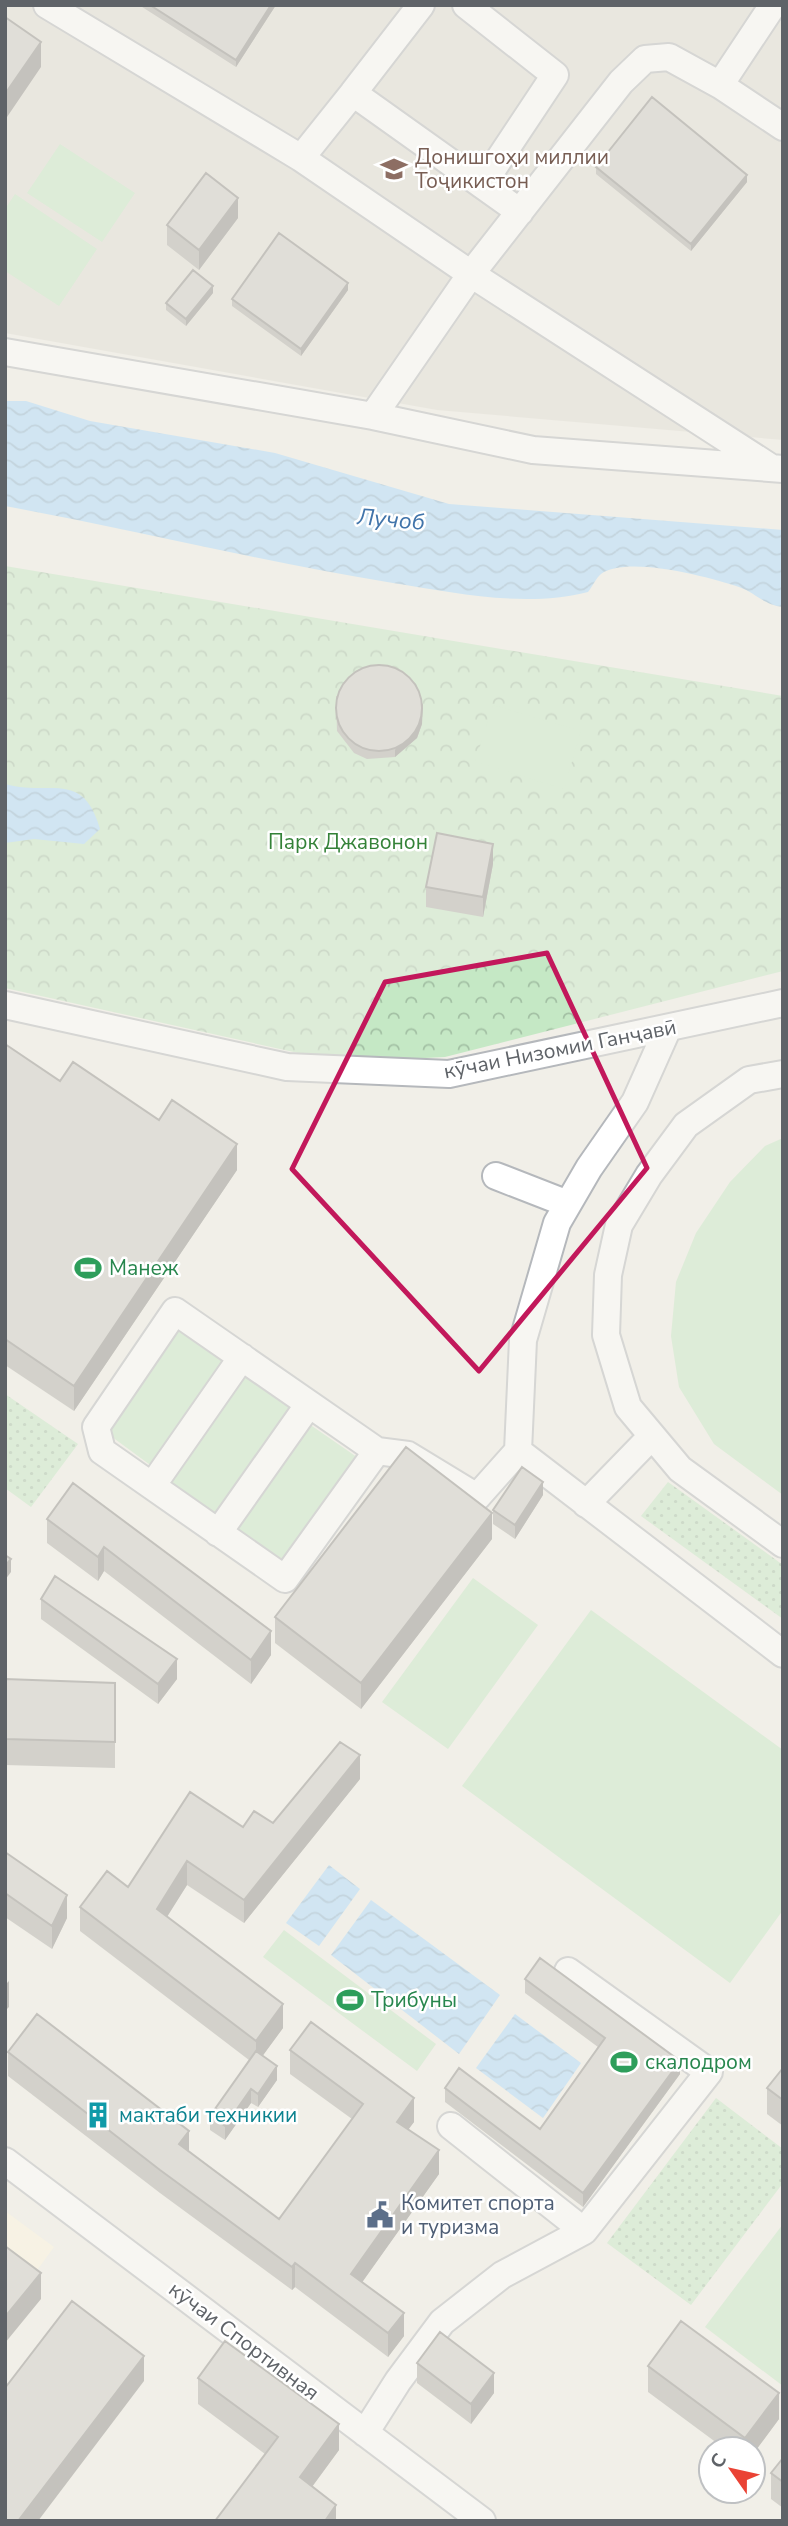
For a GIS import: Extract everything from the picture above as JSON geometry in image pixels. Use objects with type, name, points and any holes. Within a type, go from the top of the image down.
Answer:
[{"type":"street","points":[[47,5],[301,158],[471,274],[777,468]]},
{"type":"street","points":[[301,158],[421,5]]},
{"type":"street","points":[[466,5],[555,75],[482,185]]},
{"type":"street","points":[[720,85],[774,5]]},
{"type":"street","points":[[373,416],[471,274],[621,82],[645,59],[669,57],[720,85],[783,127]]},
{"type":"street","points":[[353,93],[520,212]]},
{"type":"street","points":[[5,352],[373,416],[533,450],[777,468]]},
{"type":"street","name":"кӯчаи Низомии Ганҷавӣ","points":[[5,1005],[286,1068],[449,1074],[783,1003]]},
{"type":"street","points":[[377,1451],[285,1579],[102,1451],[96,1427],[176,1311],[377,1451],[408,1455],[477,1497],[518,1451],[523,1340],[557,1223],[635,1102],[668,1028]]},
{"type":"street","points":[[783,1074],[749,1080],[686,1125],[619,1225],[608,1275],[606,1335],[628,1407],[652,1436],[680,1469],[783,1544]]},
{"type":"street","points":[[496,1177],[568,1204]]},
{"type":"street","points":[[152,1486],[242,1357]]},
{"type":"street","points":[[218,1532],[309,1404]]},
{"type":"street","points":[[586,1504],[652,1436]]},
{"type":"street","points":[[518,1451],[783,1654]]},
{"type":"street","points":[[365,2432],[398,2381],[442,2322],[502,2275],[584,2231],[709,2072],[568,1970]]},
{"type":"street","points":[[451,2126],[584,2231]]},
{"type":"street","name":"кӯчаи Спортивная","points":[[5,2161],[482,2521]]},
{"type":"highlighted area","points":[[547,953],[647,1168],[479,1371],[292,1169],[385,982]]},
{"type":"shaded area","name":"Донишгоҳи миллии Тоҷикистон","points":[[5,5],[783,5],[783,440],[437,410],[5,333]]},
{"type":"shaded area","points":[[5,2211],[54,2247],[30,2280],[5,2262]]},
{"type":"green space","points":[[60,144],[135,193],[102,242],[27,193]]},
{"type":"green space","points":[[15,194],[97,249],[59,306],[5,271],[5,209]]},
{"type":"green space","name":"Парк Джавонон","points":[[5,566],[783,696],[783,971],[445,1057],[386,1060],[321,1058],[5,988]]},
{"type":"green space","points":[[493,705],[581,731],[564,789],[475,762]]},
{"type":"green space","points":[[783,1138],[783,1495],[714,1444],[679,1387],[671,1336],[676,1282],[696,1233],[730,1182],[765,1146]]},
{"type":"green space","points":[[178,1325],[228,1362],[153,1467],[104,1431]]},
{"type":"green space","points":[[245,1373],[293,1407],[216,1515],[167,1480]]},
{"type":"green space","points":[[5,1394],[78,1444],[31,1507],[5,1488]]},
{"type":"green space","points":[[309,1424],[364,1462],[288,1569],[233,1529]]},
{"type":"green space","points":[[668,1482],[783,1565],[783,1619],[641,1516]]},
{"type":"green space","points":[[473,1578],[538,1625],[448,1749],[382,1702]]},
{"type":"green space","points":[[591,1610],[783,1750],[783,1910],[730,1983],[462,1786]]},
{"type":"green space","name":"Трибуны","points":[[284,1930],[436,2044],[417,2071],[263,1957]]},
{"type":"green space","points":[[716,2098],[783,2149],[783,2183],[691,2305],[607,2243]]},
{"type":"green space","points":[[783,2224],[783,2386],[705,2327]]},
{"type":"water","name":"Лучоб","points":[[5,401],[26,401],[90,421],[275,453],[449,504],[783,530],[783,607],[726,583],[689,573],[648,567],[613,569],[601,574],[588,592],[564,597],[515,599],[466,594],[296,565],[5,506]]},
{"type":"water","points":[[5,784],[74,792],[84,798],[93,810],[100,829],[84,844],[34,839],[5,843]]},
{"type":"water","points":[[329,1865],[360,1889],[319,1946],[286,1923]]},
{"type":"water","points":[[371,1900],[500,1995],[459,2054],[331,1955]]},
{"type":"water","points":[[515,2014],[581,2063],[543,2118],[476,2068]]},
{"type":"building","points":[[150,5],[271,5],[236,60]]},
{"type":"building","points":[[5,17],[41,42],[5,94]]},
{"type":"building","points":[[652,97],[747,175],[691,244],[596,167]]},
{"type":"building","points":[[206,173],[238,198],[199,250],[167,225]]},
{"type":"building","points":[[279,233],[348,283],[301,349],[232,299]]},
{"type":"building","points":[[193,270],[213,286],[186,319],[166,303]]},
{"type":"building","points":[[371,665],[387,665],[410,677],[419,691],[422,708],[419,725],[410,739],[387,751],[371,751],[355,744],[343,732],[336,716],[336,700],[343,684],[355,672]]},
{"type":"building","points":[[437,833],[493,844],[483,897],[426,887]]},
{"type":"building","name":"Манеж","points":[[5,1044],[60,1081],[73,1062],[159,1120],[172,1100],[237,1144],[74,1386],[5,1339]]},
{"type":"building","points":[[406,1447],[492,1513],[361,1683],[275,1617]]},
{"type":"building","points":[[522,1467],[543,1482],[515,1525],[493,1510]]},
{"type":"building","points":[[73,1483],[271,1631],[251,1660],[104,1547],[98,1557],[47,1519]]},
{"type":"building","points":[[5,1555],[11,1559],[5,1566]]},
{"type":"building","points":[[55,1576],[177,1659],[158,1684],[41,1599]]},
{"type":"building","points":[[5,1679],[115,1683],[115,1742],[5,1739]]},
{"type":"building","points":[[340,1742],[360,1755],[244,1900],[187,1861],[157,1909],[283,2004],[256,2041],[80,1907],[107,1871],[128,1887],[190,1792],[243,1827],[254,1811],[273,1823]]},
{"type":"building","points":[[5,1852],[67,1895],[52,1926],[5,1893]]},
{"type":"building","points":[[540,1958],[680,2061],[583,2193],[445,2088],[459,2068],[540,2129],[605,2038],[525,1979]]},
{"type":"building","points":[[37,2014],[189,2131],[179,2144],[279,2219],[363,2104],[290,2050],[311,2022],[414,2098],[397,2122],[439,2150],[351,2274],[404,2313],[388,2333],[295,2263],[292,2267],[160,2170],[8,2052]]},
{"type":"building","points":[[256,2051],[277,2066],[258,2094],[251,2089],[225,2126],[210,2116]]},
{"type":"building","points":[[783,2068],[783,2100],[767,2088]]},
{"type":"building","points":[[5,2246],[41,2273],[5,2317]]},
{"type":"building","points":[[72,2301],[144,2356],[18,2521],[5,2521],[5,2388]]},
{"type":"building","points":[[681,2321],[779,2393],[747,2435],[741,2435],[648,2366]]},
{"type":"building","points":[[440,2332],[494,2373],[471,2404],[417,2363]]},
{"type":"building","points":[[225,2341],[339,2424],[300,2477],[336,2505],[325,2521],[215,2521],[278,2437],[198,2378]]},
{"type":"building","points":[[783,2458],[783,2482],[771,2473]]},
{"type":"place","name":"Донишгоҳи миллии Тоҷикистон","points":[[394,169]]},
{"type":"place","name":"Манеж","points":[[88,1268]]},
{"type":"place","name":"Трибуны","points":[[350,2000]]},
{"type":"place","name":"скалодром","points":[[624,2062]]},
{"type":"place","name":"мактаби техникии","points":[[98,2115]]},
{"type":"place","name":"Комитет спорта и туризма","points":[[380,2215]]}]
